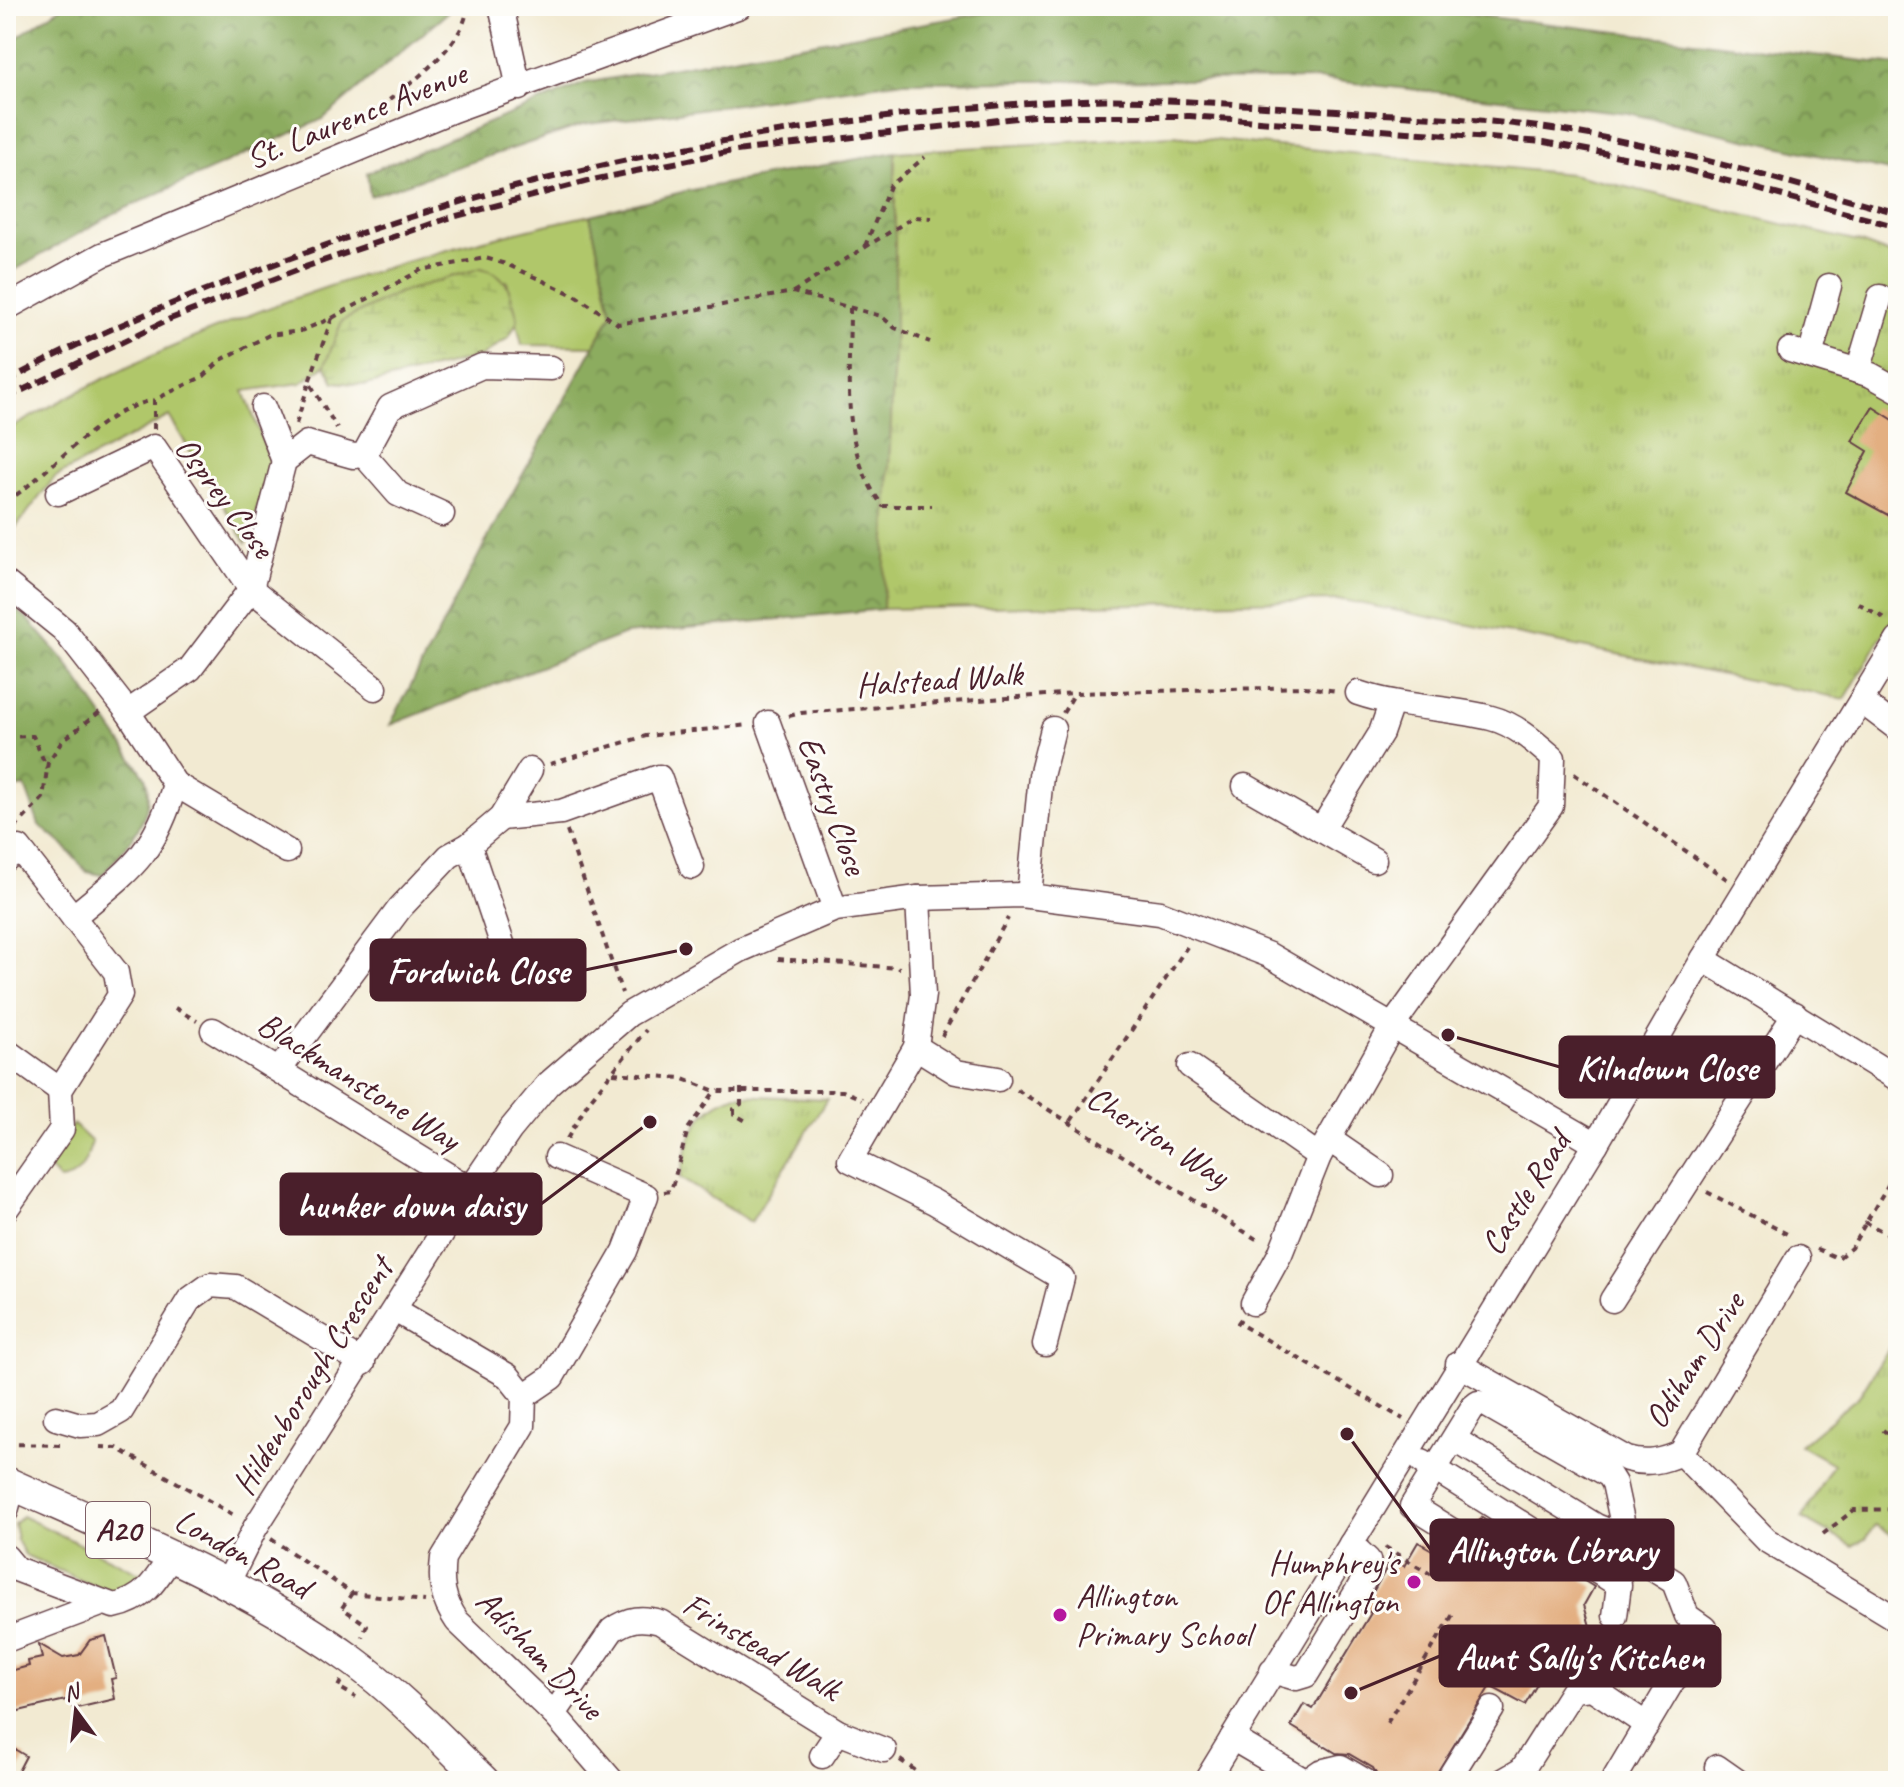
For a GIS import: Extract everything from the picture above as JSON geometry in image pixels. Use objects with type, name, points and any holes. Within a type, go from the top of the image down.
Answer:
[{"type":"main road","name":"London Road","points":[[8,1492],[172,1555],[227,1584],[351,1659]]},
{"type":"main road","name":"A20","points":[[351,1659],[388,1688],[484,1781]]},
{"type":"street","points":[[501,6],[519,88]]},
{"type":"street","name":"St. Laurence Avenue","points":[[6,308],[102,255],[453,110],[740,6]]},
{"type":"street","points":[[1829,286],[1800,353],[1858,371],[1898,390]]},
{"type":"street","points":[[1858,371],[1880,297]]},
{"type":"street","points":[[358,456],[390,407],[482,366],[551,368]]},
{"type":"street","points":[[122,706],[190,669],[251,589],[284,461],[263,407]]},
{"type":"street","points":[[284,461],[307,443],[358,456],[398,494],[442,514]]},
{"type":"street","name":"Osprey Close","points":[[58,493],[154,447],[251,589],[375,688]]},
{"type":"street","points":[[6,583],[64,630],[122,706],[175,784],[287,851]]},
{"type":"street","name":"Castle Road","points":[[1206,1781],[1458,1364],[1596,1144],[1703,959],[1898,640]]},
{"type":"street","points":[[1253,1303],[1280,1254],[1324,1148],[1393,1025],[1551,806],[1553,758],[1528,735],[1493,718],[1391,704],[1358,693]]},
{"type":"street","points":[[1861,701],[1898,729]]},
{"type":"street","points":[[1321,830],[1381,733],[1391,704]]},
{"type":"street","name":"Eastry Close","points":[[768,723],[835,909]]},
{"type":"street","points":[[1025,895],[1041,776],[1053,729]]},
{"type":"street","points":[[279,1070],[400,908],[449,856],[469,845],[501,818],[530,770]]},
{"type":"street","points":[[501,818],[561,812],[659,777],[692,867]]},
{"type":"street","points":[[73,917],[141,859],[163,824],[175,784]]},
{"type":"street","points":[[1245,786],[1374,860]]},
{"type":"street","points":[[7,1206],[62,1129],[60,1090],[120,995],[116,972],[73,917],[9,845]]},
{"type":"street","points":[[469,845],[504,949]]},
{"type":"street","name":"Hildenborough Crescent","points":[[227,1584],[255,1528],[363,1363],[470,1189],[510,1130],[548,1084],[740,950],[835,909],[918,898],[1025,895],[1160,913],[1269,955],[1596,1144]]},
{"type":"street","points":[[918,898],[923,970],[923,1052],[880,1106],[850,1160],[934,1202],[1062,1278],[1045,1344]]},
{"type":"street","points":[[1703,959],[1898,1079]]},
{"type":"street","points":[[1612,1300],[1795,1014]]},
{"type":"street","name":"Blackmanstone Way","points":[[213,1030],[470,1189]]},
{"type":"street","points":[[6,1051],[60,1090]]},
{"type":"street","points":[[923,1052],[956,1072],[998,1079]]},
{"type":"street","points":[[1190,1066],[1324,1148],[1381,1175]]},
{"type":"street","points":[[395,1310],[508,1376],[524,1396],[552,1377],[625,1251],[646,1196],[557,1157]]},
{"type":"street","name":"Odiham Drive","points":[[1458,1364],[1627,1459],[1654,1462],[1681,1453],[1799,1246]]},
{"type":"street","points":[[56,1418],[80,1425],[98,1424],[121,1411],[189,1300],[210,1285],[236,1287],[363,1363]]},
{"type":"street","name":"Adisham Drive","points":[[524,1396],[523,1426],[443,1558],[440,1581],[445,1603],[457,1621],[554,1714],[612,1781]]},
{"type":"street","points":[[1454,1439],[1596,1526],[1613,1533],[1620,1531],[1623,1525],[1609,1475],[1485,1404],[1473,1407],[1412,1506],[1454,1544]]},
{"type":"street","points":[[1406,1451],[1619,1585],[1615,1616]]},
{"type":"street","points":[[1681,1453],[1766,1540],[1898,1620]]},
{"type":"street","points":[[1613,1781],[1704,1628],[1687,1616],[1674,1582],[1637,1559],[1620,1531]]},
{"type":"street","points":[[7,1563],[101,1604],[114,1606],[149,1590],[172,1555]]},
{"type":"street","points":[[6,1640],[101,1604]]},
{"type":"street","name":"Frinstead Walk","points":[[554,1714],[612,1630],[626,1620],[643,1618],[660,1622],[838,1732],[884,1750]]},
{"type":"street","points":[[1647,1657],[1678,1676]]},
{"type":"street","points":[[1503,1781],[1522,1770],[1573,1690],[1592,1688],[1647,1725]]},
{"type":"street","points":[[1447,1781],[1492,1709]]},
{"type":"street","name":"Frinstead Walk","points":[[822,1756],[838,1732]]},
{"type":"street","points":[[1232,1738],[1306,1781],[1320,1772],[1341,1767],[1365,1781]]},
{"type":"path","points":[[343,131],[399,95],[438,59],[467,17],[467,6]]},
{"type":"path","points":[[864,248],[890,186],[925,157]]},
{"type":"path","points":[[6,502],[129,406],[154,400],[204,376],[221,360],[269,335],[301,331],[332,318],[421,270],[485,258],[506,264],[576,296],[618,324],[793,292],[914,217],[932,218]]},
{"type":"path","points":[[793,292],[881,316],[895,328],[930,342]]},
{"type":"path","points":[[850,308],[848,416],[869,488],[883,506],[932,506]]},
{"type":"path","points":[[332,318],[309,382],[358,456]]},
{"type":"path","points":[[154,400],[154,447]]},
{"type":"path","points":[[1858,603],[1898,626]]},
{"type":"path","name":"Halstead Walk","points":[[530,770],[646,736],[768,723],[801,713],[1075,693],[1305,687],[1358,693]]},
{"type":"path","points":[[9,845],[43,798],[47,768],[63,740],[122,706]]},
{"type":"path","points":[[6,737],[33,736],[47,768]]},
{"type":"path","points":[[1553,758],[1746,892]]},
{"type":"path","points":[[557,1157],[589,1101],[613,1073],[639,1021],[561,812]]},
{"type":"path","points":[[923,1052],[1025,895]]},
{"type":"path","points":[[1071,1121],[1199,928]]},
{"type":"path","points":[[774,959],[923,970]]},
{"type":"path","points":[[613,1073],[681,1078],[715,1091],[741,1088],[843,1091],[880,1106]]},
{"type":"path","name":"Cheriton Way","points":[[998,1079],[1071,1121],[1280,1254]]},
{"type":"path","points":[[741,1088],[741,1104],[734,1109],[734,1114],[746,1121]]},
{"type":"path","points":[[646,1196],[671,1191],[688,1129],[715,1091]]},
{"type":"path","points":[[1687,1182],[1799,1246],[1838,1258],[1851,1248],[1898,1168]]},
{"type":"path","points":[[1864,1222],[1898,1239]]},
{"type":"path","points":[[1253,1303],[1238,1323],[1419,1428]]},
{"type":"path","points":[[1883,1430],[1898,1442]]},
{"type":"path","points":[[6,1444],[71,1445]]},
{"type":"path","points":[[87,1446],[117,1448],[255,1528],[352,1593],[445,1603]]},
{"type":"path","points":[[1823,1534],[1854,1510],[1898,1509]]},
{"type":"path","points":[[1382,1545],[1437,1578],[1454,1544]]},
{"type":"path","points":[[351,1659],[367,1625],[342,1608],[352,1593]]},
{"type":"path","points":[[1387,1723],[1455,1611]]},
{"type":"path","points":[[884,1750],[931,1781]]},
{"type":"green space","points":[[63,6],[453,8],[323,119],[115,213],[6,275],[6,45]]},
{"type":"green space","points":[[1397,6],[1898,65],[1898,173],[1628,113],[1318,79],[897,82],[583,125],[370,196],[367,173],[585,83],[1017,7]]},
{"type":"green space","points":[[1173,136],[1571,174],[1858,242],[1898,257],[1898,609],[1845,699],[1343,600],[883,609],[895,328],[895,152]]},
{"type":"green space","points":[[895,152],[895,328],[883,609],[625,634],[390,725],[492,530],[612,314],[590,215],[686,191]]},
{"type":"green space","points":[[590,215],[612,314],[594,346],[522,345],[507,281],[365,311],[342,321],[325,365],[301,383],[244,391],[271,463],[246,543],[169,416],[55,477],[6,540],[6,431],[145,359],[289,300],[438,253]]},
{"type":"green space","points":[[481,268],[504,280],[511,294],[518,320],[509,337],[482,356],[366,385],[334,382],[325,365],[342,321],[398,293]]},
{"type":"green space","points":[[6,602],[28,619],[64,660],[145,777],[148,792],[143,818],[130,842],[102,875],[87,872],[64,846],[39,825],[25,786],[6,789]]},
{"type":"green space","points":[[737,1095],[827,1099],[751,1222],[680,1178],[691,1138],[702,1117],[711,1108]]},
{"type":"green space","points":[[73,1124],[92,1142],[78,1172],[59,1180],[47,1166]]},
{"type":"green space","points":[[1898,1334],[1898,1538],[1875,1525],[1865,1539],[1852,1546],[1802,1518],[1833,1464],[1800,1445],[1859,1396]]},
{"type":"green space","points":[[22,1516],[150,1578],[118,1597],[25,1555],[17,1540],[14,1524]]},
{"type":"building","points":[[1873,407],[1898,423],[1898,493],[1888,515],[1846,492],[1868,451],[1852,441]]},
{"type":"building","points":[[1482,1517],[1594,1587],[1584,1605],[1591,1630],[1599,1636],[1585,1661],[1578,1656],[1574,1663],[1556,1652],[1525,1705],[1490,1686],[1432,1781],[1380,1781],[1373,1768],[1349,1754],[1336,1753],[1291,1726],[1304,1704],[1313,1709],[1371,1613],[1364,1608],[1392,1558],[1404,1566],[1418,1542],[1455,1563]]},
{"type":"building","points":[[106,1636],[116,1678],[111,1679],[115,1699],[73,1709],[70,1699],[6,1714],[6,1672],[29,1666],[28,1661],[42,1658],[39,1644],[63,1658],[79,1655],[90,1640]]},
{"type":"building","points":[[6,1744],[26,1756],[13,1781],[6,1781]]},
{"type":"railway","points":[[6,382],[160,308],[256,271],[446,206],[541,180],[636,158],[829,124],[1028,103],[1107,100],[1189,102],[1522,125],[1591,135],[1680,154],[1898,213]]},
{"type":"railway","points":[[6,398],[170,319],[308,266],[449,218],[588,181],[727,152],[1033,116],[1190,116],[1544,142],[1672,166],[1898,227]]},
{"type":"place","name":"Fordwich Close","points":[[686,949]]},
{"type":"place","name":"Kilndown Close","points":[[1448,1035]]},
{"type":"place","name":"hunker down daisy","points":[[650,1122]]},
{"type":"place","name":"Allington Library","points":[[1347,1434]]},
{"type":"place","name":"Humphrey's Of Allington","points":[[1414,1582]]},
{"type":"place","name":"Allington Primary School","points":[[1060,1615]]},
{"type":"place","name":"Aunt Sally's Kitchen","points":[[1351,1693]]}]
